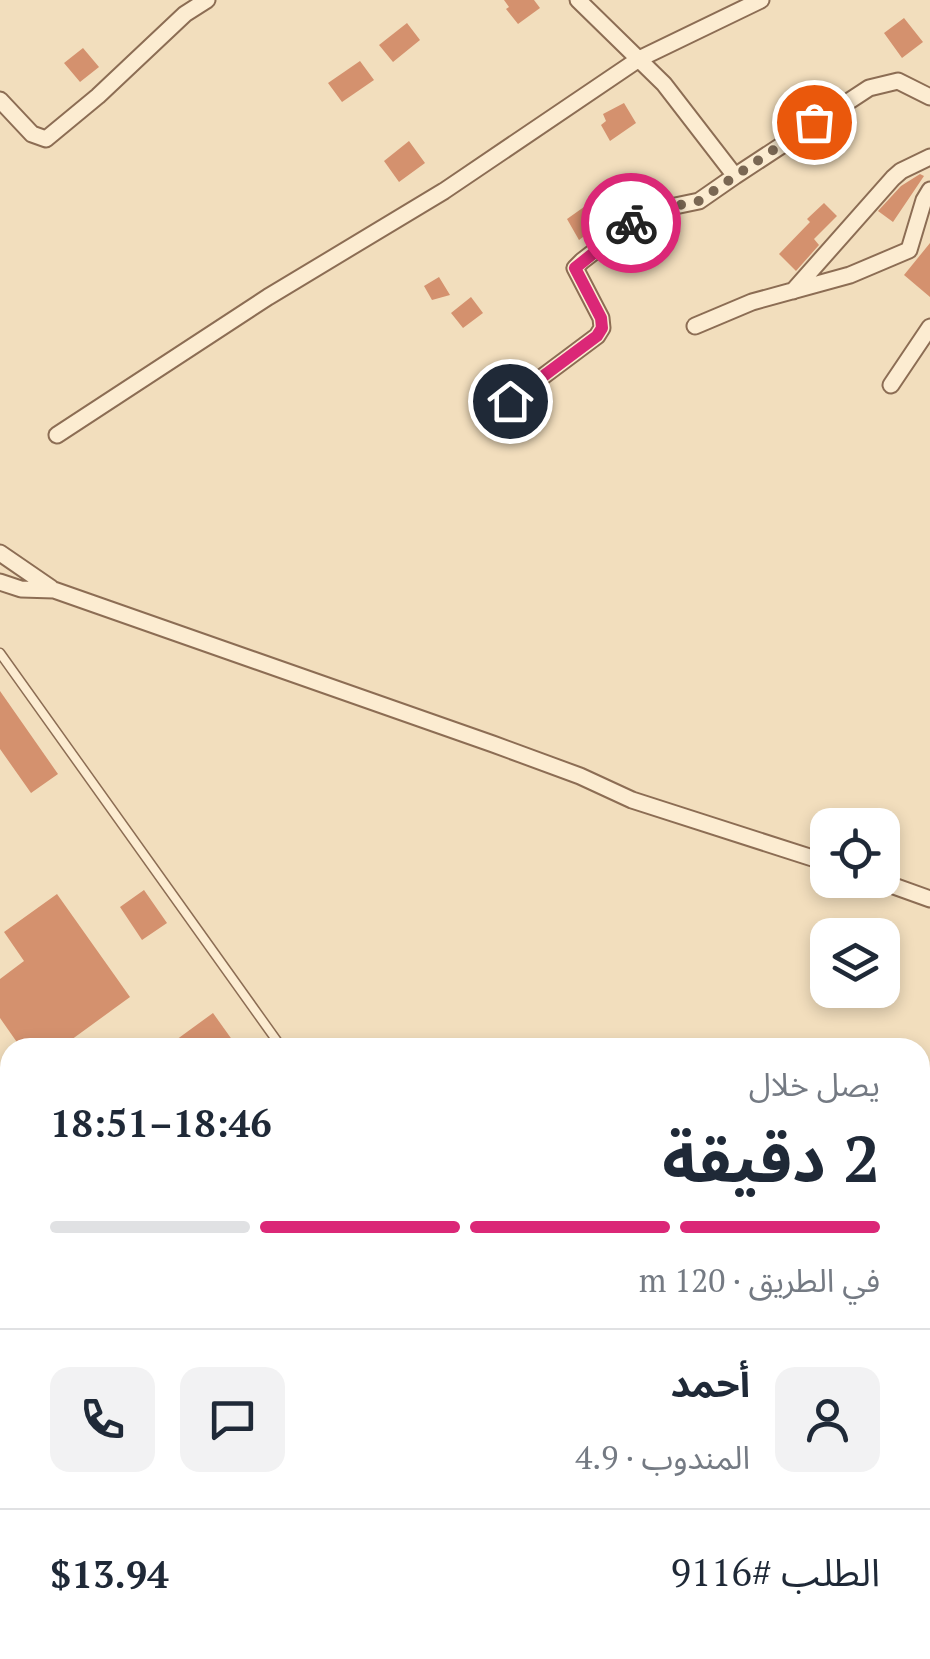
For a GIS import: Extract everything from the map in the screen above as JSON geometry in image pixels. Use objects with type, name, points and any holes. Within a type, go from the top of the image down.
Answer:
[{"type":"street","points":[[0,100],[32,134],[46,139],[98,96],[180,7],[207,0]]},
{"type":"street","points":[[578,0],[664,84],[735,176]]},
{"type":"street","points":[[57,435],[162,364],[456,183],[639,59],[761,0]]},
{"type":"street","points":[[510,401],[597,336],[602,328],[601,318],[575,268],[640,217],[699,201],[869,88],[898,81],[930,97]]},
{"type":"street","points":[[790,294],[893,178],[930,157]]},
{"type":"street","points":[[695,326],[752,302],[850,275],[909,250],[930,190]]},
{"type":"street","points":[[892,385],[930,327]]},
{"type":"street","points":[[0,553],[54,590],[563,769],[632,800],[810,857]]},
{"type":"street","points":[[0,582],[21,589],[54,590]]},
{"type":"street","points":[[900,888],[930,898]]},
{"type":"lane","points":[[0,653],[275,1038]]},
{"type":"building","points":[[504,0],[534,0],[540,8],[518,24]]},
{"type":"building","points":[[904,18],[923,42],[902,58],[884,33]]},
{"type":"building","points":[[407,23],[420,40],[393,62],[379,45]]},
{"type":"building","points":[[83,48],[99,67],[80,82],[64,63]]},
{"type":"building","points":[[360,61],[374,80],[342,102],[328,83]]},
{"type":"building","points":[[624,103],[636,123],[610,141],[601,125],[606,121],[603,114]]},
{"type":"building","points":[[409,141],[425,163],[399,182],[384,161]]},
{"type":"building","points":[[920,174],[924,176],[893,222],[878,211],[901,186]]},
{"type":"building","points":[[606,185],[622,208],[579,240],[567,219]]},
{"type":"building","points":[[824,203],[837,216],[814,239],[819,245],[796,271],[779,254]]},
{"type":"building","points":[[930,243],[930,297],[904,275]]},
{"type":"building","points":[[439,277],[450,295],[432,300],[424,286]]},
{"type":"building","points":[[471,297],[483,313],[463,328],[451,313]]},
{"type":"building","points":[[0,691],[58,774],[31,793],[0,749]]},
{"type":"building","points":[[144,890],[167,923],[142,940],[120,907]]},
{"type":"building","points":[[57,894],[130,997],[74,1038],[14,1038],[0,1018],[0,979],[24,961],[4,932]]},
{"type":"building","points":[[213,1013],[231,1038],[179,1038]]},
{"type":"way so far","points":[[631,223],[651,211],[699,201],[814,122]]},
{"type":"route","points":[[510,401],[597,336],[602,328],[601,318],[575,268],[631,223]]}]
